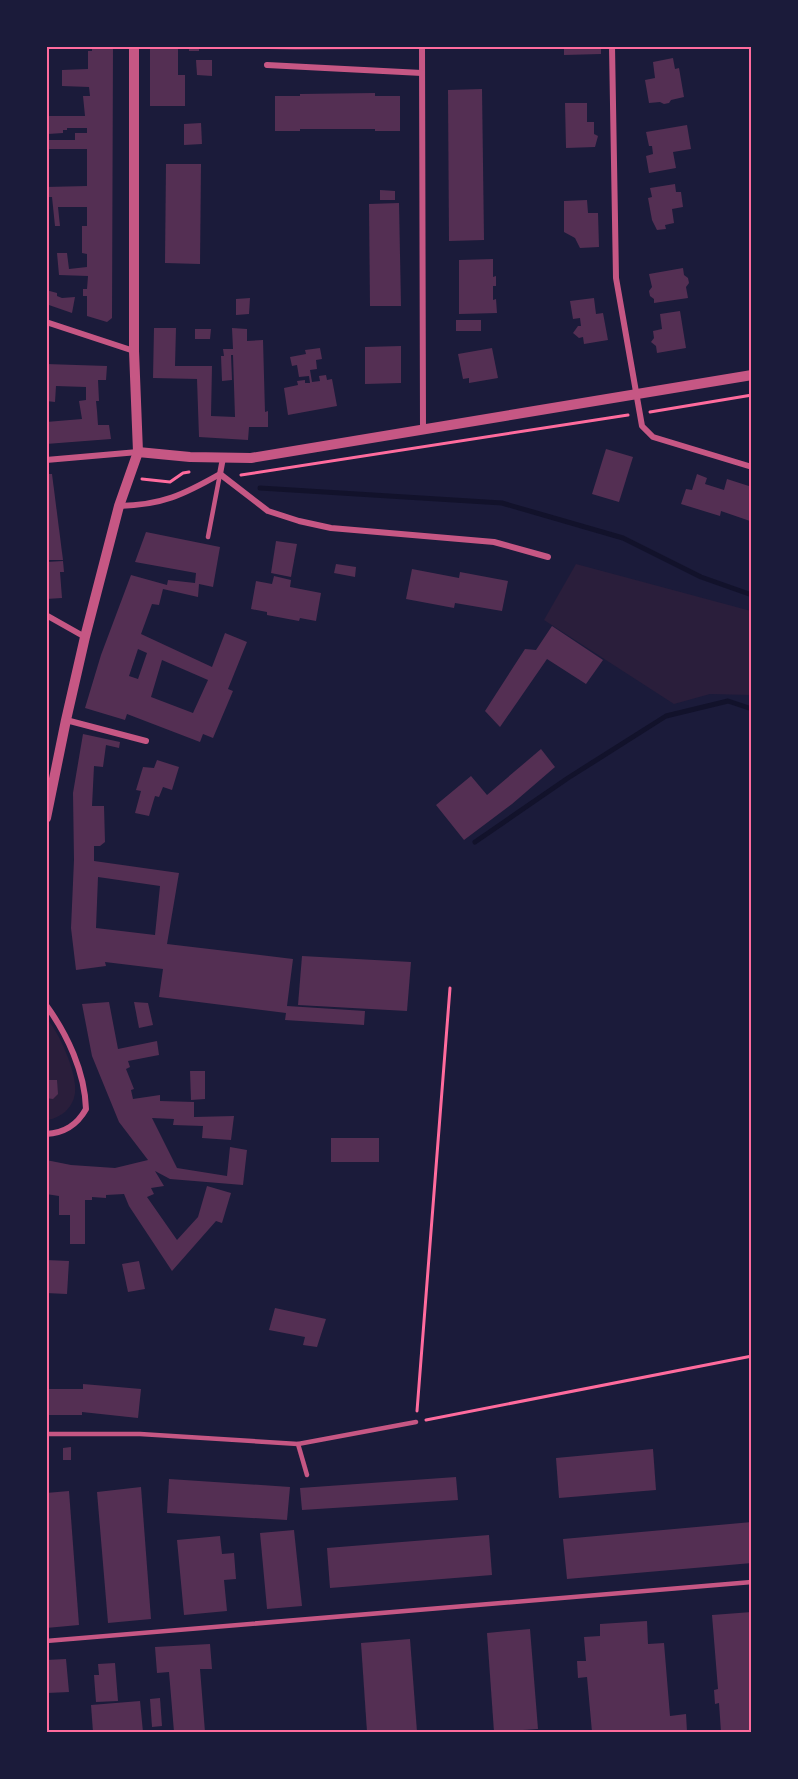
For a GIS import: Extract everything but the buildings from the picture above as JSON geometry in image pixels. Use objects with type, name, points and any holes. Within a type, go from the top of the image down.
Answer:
[{"type":"street","points":[[46,818],[85,638],[119,506],[138,452],[134,351],[134,46]]},
{"type":"street","points":[[422,46],[423,429]]},
{"type":"street","points":[[612,46],[616,278],[642,426],[653,437],[752,467]]},
{"type":"street","points":[[267,65],[422,73]]},
{"type":"street","points":[[46,322],[134,351]]},
{"type":"street","points":[[46,460],[138,452],[190,458],[251,458],[752,375]]},
{"type":"street","points":[[220,474],[223,458]]},
{"type":"street","points":[[119,506],[157,503],[189,491],[220,474]]},
{"type":"street","points":[[220,474],[268,511],[299,521],[330,528],[494,542],[548,557]]},
{"type":"street","points":[[46,615],[85,638]]},
{"type":"street","points":[[66,720],[146,741]]},
{"type":"street","points":[[46,1005],[66,1039],[77,1065],[86,1108],[75,1124],[57,1133],[46,1134]]},
{"type":"lane","points":[[208,537],[220,474]]},
{"type":"lane","points":[[46,1434],[140,1434],[298,1443],[416,1422]]},
{"type":"lane","points":[[298,1443],[307,1475]]},
{"type":"lane","points":[[46,1641],[752,1582]]},
{"type":"path","points":[[128,478],[170,482],[183,473],[246,476],[752,395]]},
{"type":"path","points":[[450,988],[416,1422],[752,1356]]},
{"type":"shaded area","points":[[576,564],[751,611],[751,695],[710,694],[674,704],[544,620]]},
{"type":"shaded area","points":[[46,1018],[66,1054],[75,1085],[74,1098],[69,1108],[61,1115],[47,1120]]},
{"type":"waterway","points":[[260,488],[502,503],[623,538],[701,577],[752,595]]},
{"type":"waterway","points":[[475,842],[568,778],[666,716],[728,701],[752,709]]}]
